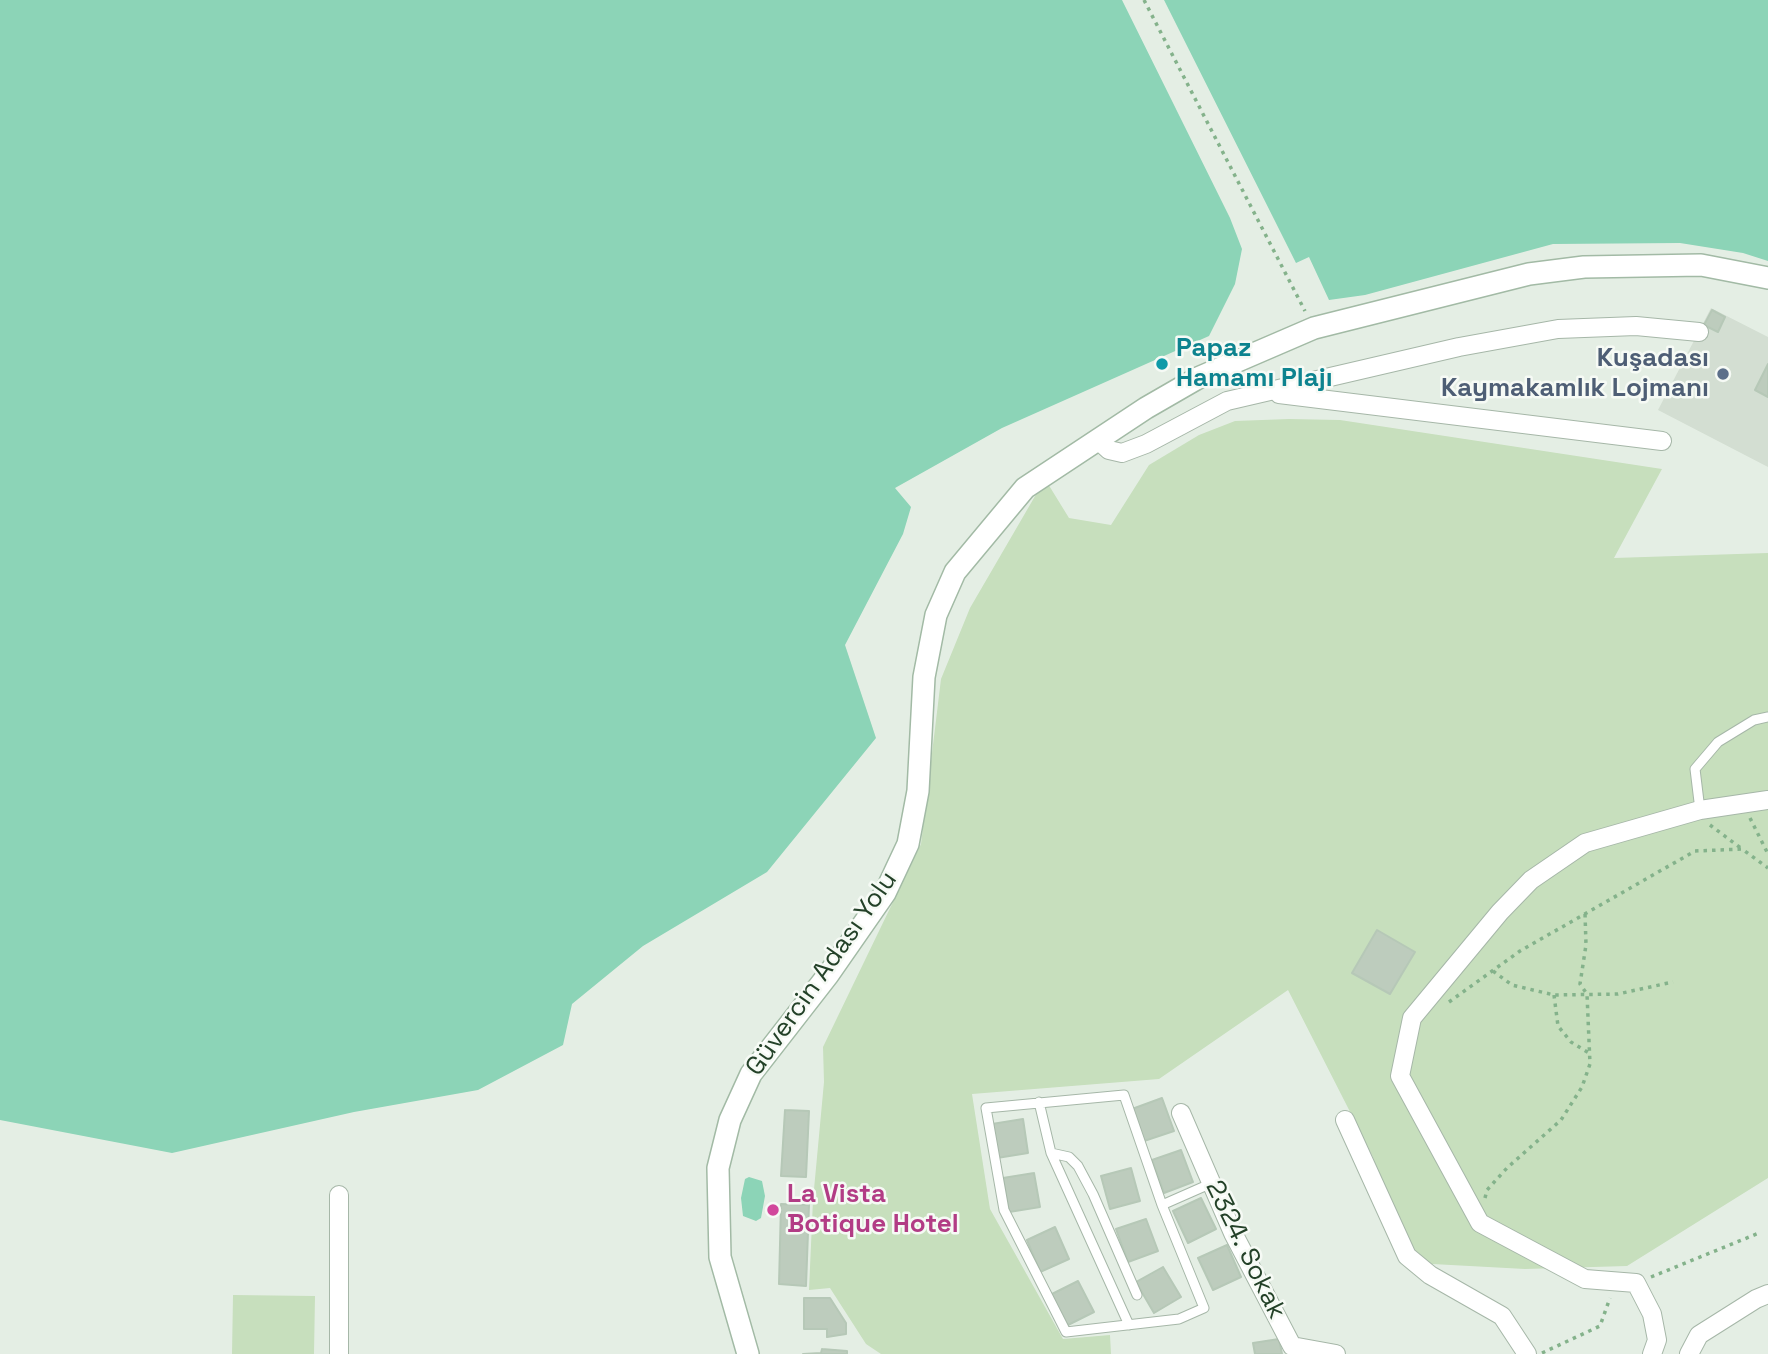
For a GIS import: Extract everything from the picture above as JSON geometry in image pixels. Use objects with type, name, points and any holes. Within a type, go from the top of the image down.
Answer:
[{"type":"main road","name":"Güvercin Adası Yolu","points":[[748,1354],[720,1257],[718,1168],[730,1120],[751,1074],[828,975],[885,893],[908,844],[918,791],[924,677],[936,615],[955,572],[1025,488],[1198,378],[1314,328],[1530,274],[1584,267],[1701,265],[1768,278]]},
{"type":"street","points":[[1098,440],[1109,450],[1122,453],[1146,444],[1227,401],[1459,347],[1558,329],[1636,326],[1699,332]]},
{"type":"street","points":[[1269,393],[1662,441]]},
{"type":"street","points":[[1652,1354],[1657,1340],[1652,1314],[1636,1283],[1585,1279],[1480,1223],[1400,1076],[1412,1018],[1500,912],[1531,880],[1585,843],[1700,810],[1768,800]]},
{"type":"street","name":"2324. Sokak","points":[[1181,1113],[1212,1183],[1292,1346],[1336,1354]]},
{"type":"street","points":[[1345,1120],[1407,1256],[1430,1275],[1502,1316],[1527,1354]]},
{"type":"street","points":[[339,1195],[339,1354]]},
{"type":"street","points":[[1689,1354],[1699,1335],[1768,1294]]},
{"type":"lane","points":[[1700,810],[1695,769],[1718,742],[1754,720],[1768,717]]},
{"type":"lane","points":[[1124,1095],[1162,1205],[1204,1308],[1179,1319],[1066,1332],[1004,1210],[986,1108],[1124,1095]]},
{"type":"lane","points":[[1038,1101],[1051,1153],[1129,1325]]},
{"type":"lane","points":[[1051,1153],[1069,1157],[1079,1166],[1137,1296]]},
{"type":"lane","points":[[1162,1205],[1212,1183]]},
{"type":"path","points":[[1144,0],[1314,328]]},
{"type":"path","points":[[1742,804],[1768,854]]},
{"type":"path","points":[[1700,810],[1702,821],[1768,868]]},
{"type":"path","points":[[1443,1006],[1493,971],[1585,914],[1695,851],[1742,849]]},
{"type":"path","points":[[1480,1223],[1487,1190],[1561,1120],[1582,1087],[1589,1053],[1587,994],[1580,984],[1586,945],[1585,914]]},
{"type":"path","points":[[1493,971],[1512,985],[1554,995],[1618,994],[1673,982]]},
{"type":"path","points":[[1554,995],[1558,1026],[1571,1042],[1589,1053]]},
{"type":"path","points":[[1636,1283],[1759,1233]]},
{"type":"path","points":[[1541,1354],[1600,1326],[1609,1303],[1611,1283]]},
{"type":"shaded area","points":[[0,0],[1122,0],[1230,218],[1242,249],[1235,284],[1209,336],[1002,428],[895,488],[911,507],[903,534],[845,645],[876,738],[767,872],[643,946],[572,1004],[563,1045],[478,1090],[354,1112],[172,1153],[0,1120]]},
{"type":"shaded area","points":[[1164,0],[1768,0],[1768,261],[1743,253],[1680,243],[1553,244],[1365,295],[1329,300],[1309,257],[1296,263]]},
{"type":"shaded area","name":"Kuşadası Kaymakamlık Lojmanı","points":[[1711,308],[1768,337],[1768,467],[1658,410]]},
{"type":"shaded area","points":[[1340,420],[1662,469],[1614,558],[1768,553],[1768,1178],[1627,1266],[1525,1269],[1414,1263],[1372,1155],[1288,990],[1159,1079],[972,1094],[990,1209],[1063,1339],[1110,1335],[1111,1354],[881,1354],[866,1344],[830,1288],[809,1290],[813,1200],[824,1082],[823,1047],[921,844],[941,679],[970,608],[1045,479],[1069,518],[1111,525],[1149,465],[1199,435],[1235,421]]},
{"type":"shaded area","points":[[749,1177],[762,1181],[765,1196],[761,1218],[756,1221],[743,1216],[741,1198],[745,1179]]},
{"type":"shaded area","points":[[233,1295],[315,1296],[314,1354],[232,1354]]},
{"type":"building","points":[[1712,310],[1725,317],[1718,332],[1704,325]]},
{"type":"building","name":"Kuşadası Kaymakamlık Lojmanı","points":[[1768,364],[1768,397],[1755,390]]},
{"type":"building","points":[[1377,930],[1415,952],[1390,994],[1352,973]]},
{"type":"building","points":[[1162,1098],[1174,1131],[1144,1141],[1132,1109]]},
{"type":"building","points":[[785,1110],[809,1111],[806,1177],[781,1176]]},
{"type":"building","points":[[1023,1119],[1028,1153],[997,1158],[992,1124]]},
{"type":"building","points":[[1181,1150],[1193,1182],[1164,1193],[1152,1160]]},
{"type":"building","points":[[1131,1168],[1140,1201],[1110,1209],[1101,1176]]},
{"type":"building","points":[[1034,1173],[1040,1207],[1009,1212],[1003,1178]]},
{"type":"building","points":[[1201,1198],[1216,1229],[1188,1243],[1173,1211]]},
{"type":"building","points":[[781,1204],[809,1205],[806,1286],[779,1284]]},
{"type":"building","points":[[1146,1219],[1158,1251],[1128,1262],[1116,1229]]},
{"type":"building","points":[[1055,1227],[1069,1259],[1040,1272],[1027,1240]]},
{"type":"building","points":[[1227,1245],[1241,1277],[1213,1290],[1198,1258]]},
{"type":"building","points":[[1163,1267],[1181,1297],[1154,1313],[1136,1282]]},
{"type":"building","points":[[1078,1281],[1094,1312],[1066,1326],[1050,1295]]},
{"type":"building","points":[[804,1298],[830,1298],[846,1323],[846,1334],[827,1337],[827,1329],[804,1329]]},
{"type":"building","points":[[1279,1339],[1282,1354],[1255,1354],[1253,1343]]},
{"type":"building","points":[[822,1349],[847,1351],[847,1354],[803,1354],[821,1353]]},
{"type":"place","name":"Papaz Hamamı Plajı","points":[[1162,364]]},
{"type":"place","name":"Kuşadası Kaymakamlık Lojmanı","points":[[1723,374]]},
{"type":"place","name":"La Vista Botique Hotel","points":[[773,1210]]}]
